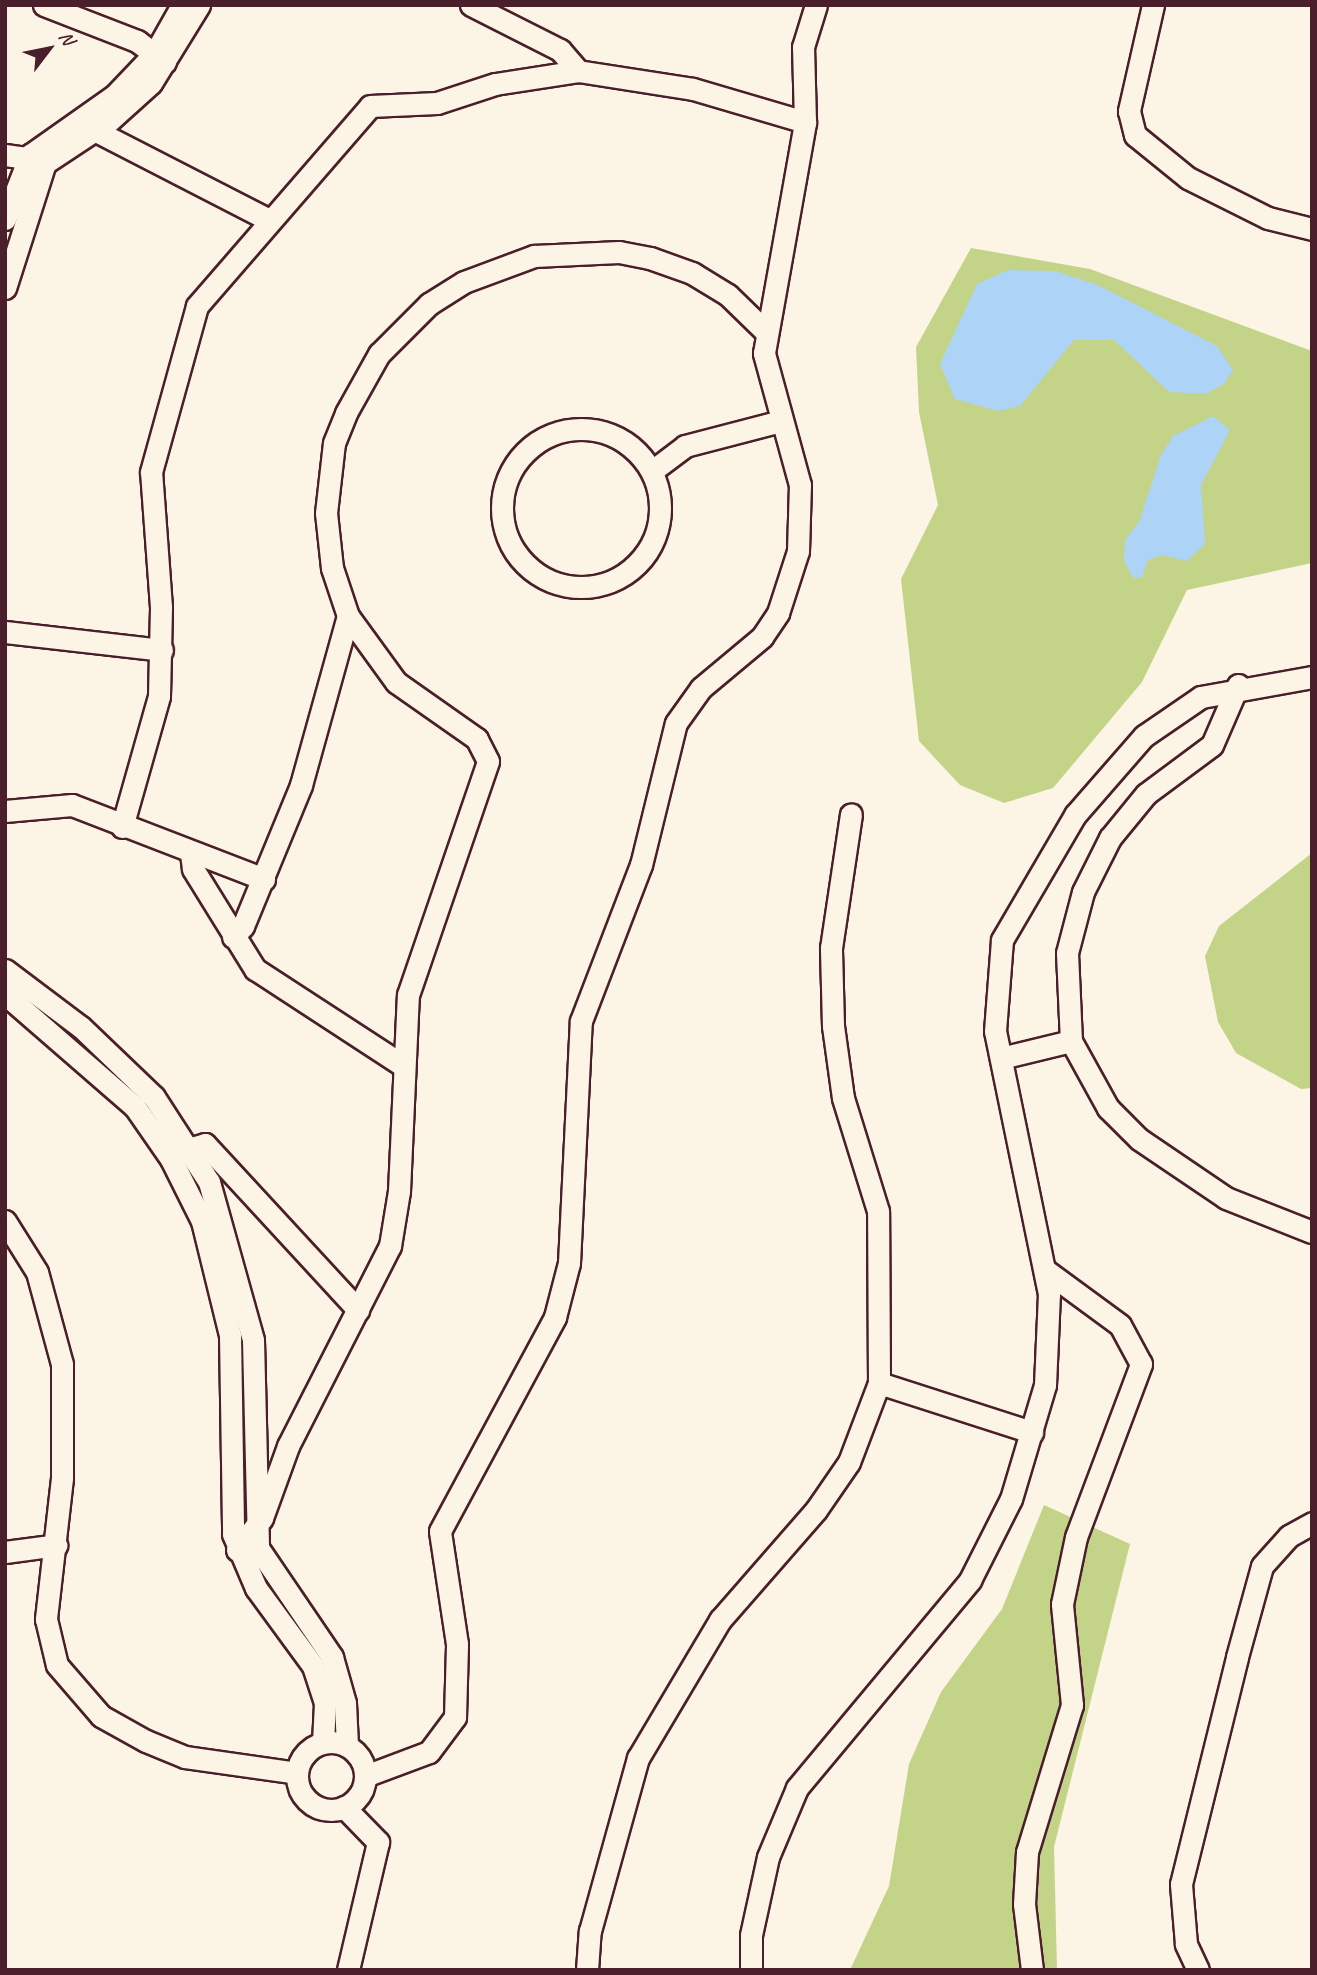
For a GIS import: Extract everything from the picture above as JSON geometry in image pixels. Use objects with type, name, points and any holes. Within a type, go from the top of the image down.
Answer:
[{"type":"street","points":[[44,5],[160,58]]},
{"type":"street","points":[[5,219],[37,159],[160,58],[182,5]]},
{"type":"street","points":[[5,155],[37,159],[94,130],[127,108],[199,5]]},
{"type":"street","points":[[471,5],[560,50],[578,71]]},
{"type":"street","points":[[365,1776],[429,1752],[455,1717],[457,1644],[440,1531],[555,1317],[569,1263],[577,1041],[641,865],[676,723],[701,688],[762,637],[789,588],[802,523],[800,485],[766,375],[766,332],[805,122],[803,47],[816,5]]},
{"type":"street","points":[[1153,5],[1129,111],[1135,135],[1188,178],[1268,218],[1312,229]]},
{"type":"street","points":[[122,827],[152,737],[162,650],[151,501],[156,440],[197,306],[267,219],[361,112],[378,102],[437,103],[495,85],[578,71],[693,89],[805,122]]},
{"type":"street","points":[[94,130],[267,219]]},
{"type":"street","points":[[5,288],[37,159]]},
{"type":"street","points":[[237,1550],[255,1532],[288,1447],[358,1310],[395,1223],[402,1065],[414,968],[488,761],[477,739],[397,681],[348,617],[332,568],[326,513],[334,443],[379,354],[429,304],[508,264],[568,251],[650,258],[692,273],[728,295],[766,332]]},
{"type":"street","points":[[728,295],[775,293]]},
{"type":"street","points":[[652,471],[685,446],[781,421]]},
{"type":"street","points":[[593,429],[617,437],[652,471],[659,525],[629,571],[591,585],[551,581],[511,544],[503,520],[510,472],[545,437],[593,429]]},
{"type":"street","points":[[233,937],[264,879],[301,785],[348,617]]},
{"type":"street","points":[[5,632],[162,650]]},
{"type":"street","points":[[751,1970],[751,1935],[768,1857],[797,1788],[970,1580],[1011,1499],[1045,1385],[1045,1270],[1002,1058],[995,982],[1002,940],[1039,869],[1098,785],[1144,736],[1200,697],[1238,685],[1312,677]]},
{"type":"street","points":[[1238,685],[1212,744],[1146,794],[1110,838],[1083,892],[1067,953],[1071,1041],[1108,1108],[1139,1139],[1226,1198],[1312,1232]]},
{"type":"street","points":[[5,811],[59,802],[191,854],[264,879]]},
{"type":"street","points":[[587,1970],[590,1931],[638,1758],[720,1620],[816,1510],[849,1462],[879,1383],[878,1211],[843,1098],[833,1026],[831,948],[851,814]]},
{"type":"street","points":[[191,854],[192,869],[233,937],[270,982],[402,1065]]},
{"type":"street","points":[[5,970],[133,1075],[189,1145],[222,1216],[253,1340],[255,1532],[270,1576],[332,1657],[345,1703],[347,1746],[365,1776],[359,1795],[344,1807]]},
{"type":"street","points":[[5,994],[122,1094],[172,1159],[202,1221],[225,1303],[237,1550],[256,1588],[313,1666],[325,1703],[323,1743]]},
{"type":"street","points":[[1002,1058],[1071,1041]]},
{"type":"street","points":[[172,1159],[189,1145],[205,1144],[358,1310]]},
{"type":"street","points":[[5,1221],[37,1272],[62,1364],[57,1545],[49,1642],[57,1665],[88,1704],[185,1757],[297,1773]]},
{"type":"street","points":[[1032,1970],[1024,1905],[1027,1852],[1072,1705],[1061,1641],[1064,1593],[1076,1536],[1141,1364],[1133,1340],[1113,1319],[1045,1270]]},
{"type":"street","points":[[879,1383],[1032,1432]]},
{"type":"street","points":[[1198,1970],[1186,1944],[1181,1884],[1237,1657],[1262,1566],[1289,1536],[1312,1523]]},
{"type":"street","points":[[5,1552],[57,1545]]},
{"type":"street","points":[[347,1746],[323,1743],[305,1753],[297,1773],[310,1803],[344,1807],[378,1842],[348,1970]]},
{"type":"green space","points":[[971,248],[1090,269],[1312,351],[1312,563],[1187,590],[1142,682],[1053,788],[1004,803],[960,785],[919,741],[901,579],[938,505],[919,412],[916,347]]},
{"type":"green space","points":[[1312,853],[1312,1088],[1301,1089],[1236,1053],[1218,1022],[1205,956],[1219,926]]},
{"type":"green space","points":[[1044,1505],[1130,1544],[1054,1847],[1057,1970],[850,1970],[889,1886],[909,1764],[941,1692],[1002,1609]]},
{"type":"water","points":[[1008,270],[1055,271],[1098,285],[1217,346],[1233,370],[1224,384],[1205,394],[1169,392],[1114,340],[1074,340],[1020,406],[998,411],[955,399],[940,364],[977,284]]},
{"type":"water","points":[[1213,416],[1230,430],[1201,485],[1205,544],[1187,561],[1162,555],[1148,560],[1142,577],[1133,578],[1124,560],[1125,540],[1139,522],[1161,455],[1173,436]]}]
